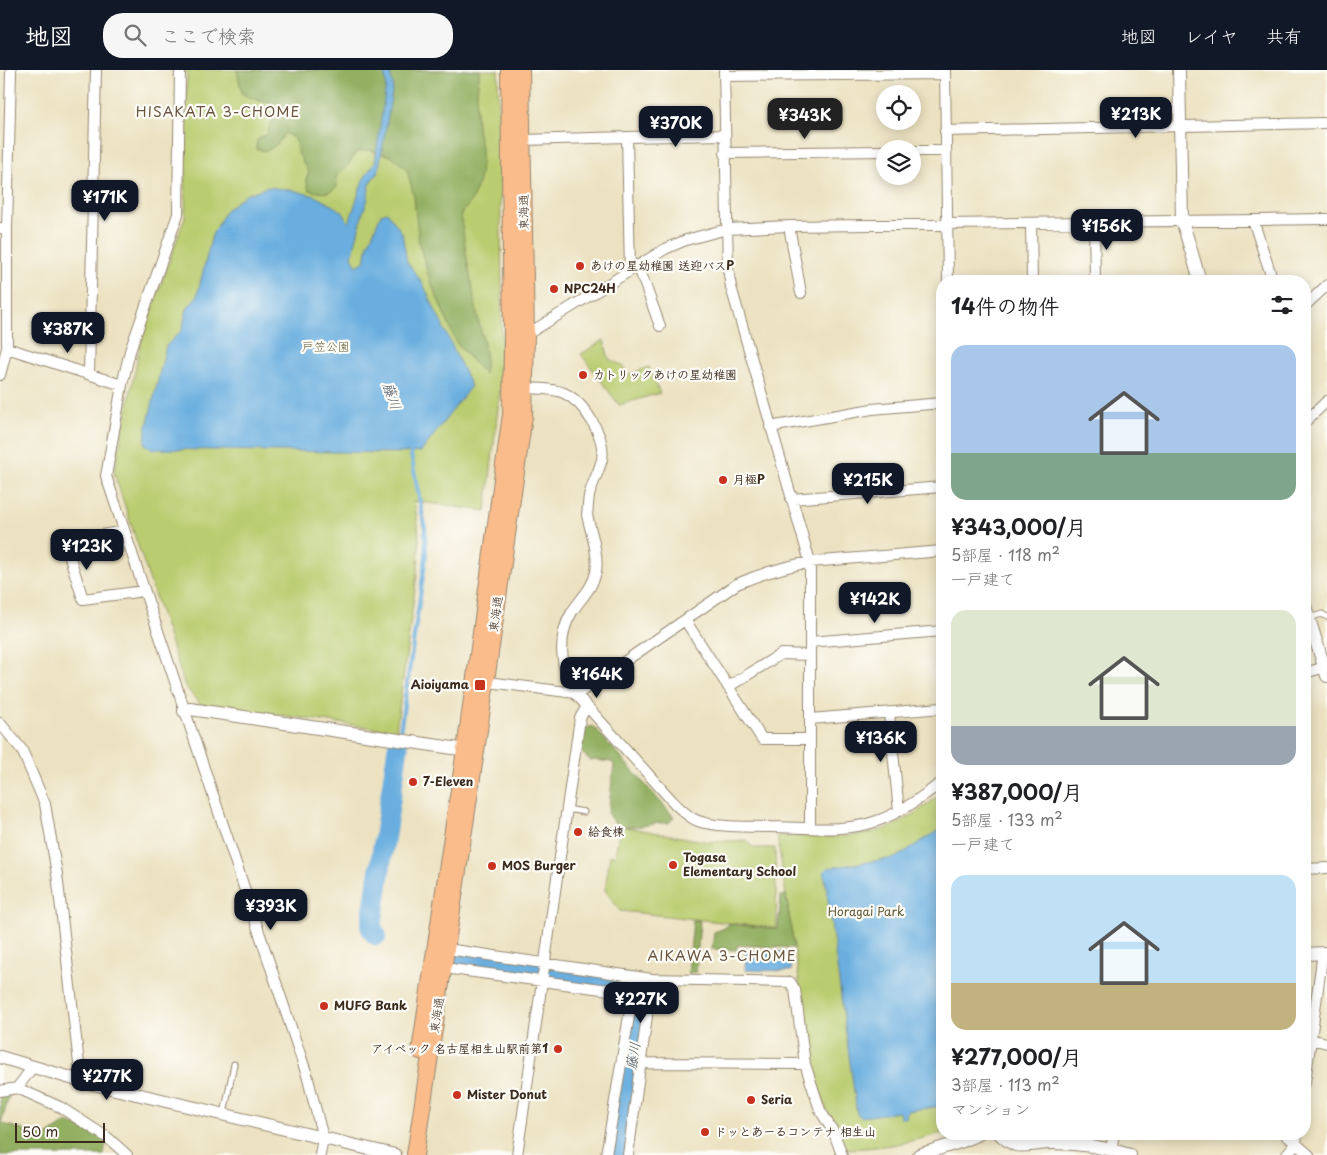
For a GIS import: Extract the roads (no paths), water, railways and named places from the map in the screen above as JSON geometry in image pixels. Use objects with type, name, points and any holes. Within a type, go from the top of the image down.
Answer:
[{"type":"main road","name":"東海通","points":[[480,681],[511,414],[509,70]]},
{"type":"main road","name":"東海通","points":[[405,1155],[524,416],[526,335],[521,70]]},
{"type":"main road","name":"東海通","points":[[416,1155],[447,950],[470,751]]},
{"type":"street","points":[[0,376],[7,348],[4,228],[5,88],[10,70]]},
{"type":"street","points":[[89,374],[96,70]]},
{"type":"street","points":[[180,70],[178,214],[130,351],[106,476],[307,1075],[323,1138],[320,1155]]},
{"type":"street","points":[[1179,70],[1182,220],[1198,275]]},
{"type":"street","points":[[810,827],[810,562],[770,427],[728,270],[724,73],[945,72],[948,275]]},
{"type":"street","points":[[945,131],[1327,123]]},
{"type":"street","points":[[523,140],[725,135]]},
{"type":"street","points":[[627,137],[634,268],[660,326]]},
{"type":"street","points":[[921,151],[945,151]]},
{"type":"street","points":[[725,153],[876,152]]},
{"type":"street","points":[[526,335],[665,249],[686,240],[727,229],[790,226],[1327,219]]},
{"type":"street","points":[[1253,220],[1271,275]]},
{"type":"street","points":[[1094,222],[1095,275]]},
{"type":"street","points":[[1031,223],[1032,275]]},
{"type":"street","points":[[790,226],[801,293]]},
{"type":"street","points":[[1311,300],[1327,285]]},
{"type":"street","points":[[7,348],[122,385]]},
{"type":"street","points":[[526,388],[555,390],[565,393],[578,403],[597,430],[603,449],[602,460],[589,495],[587,515],[597,562],[596,573],[587,593],[571,613],[562,642],[562,653],[568,682],[576,694],[688,816],[703,823],[720,826],[855,826],[876,822],[898,812],[910,806],[936,786]]},
{"type":"street","points":[[1311,416],[1327,401]]},
{"type":"street","points":[[770,427],[872,409],[936,404]]},
{"type":"street","points":[[791,499],[936,487]]},
{"type":"street","points":[[124,531],[65,542],[83,598],[144,591]]},
{"type":"street","points":[[480,681],[576,694],[737,584],[751,578],[776,569],[810,562],[936,552]]},
{"type":"street","points":[[685,620],[762,739],[810,739]]},
{"type":"street","points":[[1311,624],[1326,672],[1311,673]]},
{"type":"street","points":[[810,642],[936,632]]},
{"type":"street","points":[[728,687],[781,654],[810,654]]},
{"type":"street","points":[[517,1155],[580,718],[587,706]]},
{"type":"street","points":[[184,711],[190,709],[470,751]]},
{"type":"street","points":[[810,719],[936,709]]},
{"type":"street","points":[[889,713],[898,812]]},
{"type":"street","points":[[0,723],[22,750],[45,804],[57,874],[81,1081]]},
{"type":"street","points":[[1311,869],[1327,868]]},
{"type":"street","points":[[447,950],[624,992],[631,1004],[606,1155]]},
{"type":"street","points":[[1311,954],[1325,953],[1311,1023]]},
{"type":"street","points":[[444,968],[652,979],[790,982],[794,990],[805,1064],[820,1110],[834,1133],[842,1155]]},
{"type":"street","points":[[628,1155],[652,979]]},
{"type":"street","points":[[1311,1039],[1327,1043]]},
{"type":"street","points":[[0,1057],[81,1081],[394,1155]]},
{"type":"street","points":[[641,1063],[805,1064]]},
{"type":"street","points":[[17,1088],[32,1068]]},
{"type":"street","points":[[0,1091],[17,1088],[60,1107],[108,1138],[127,1155]]},
{"type":"street","points":[[919,1155],[936,1153],[965,1140]]},
{"type":"street","points":[[1008,1140],[1015,1145],[1051,1143],[1111,1149],[1130,1155]]},
{"type":"street","points":[[1111,1149],[1113,1140]]},
{"type":"street","points":[[1286,1155],[1296,1140]]},
{"type":"street","points":[[1298,1140],[1308,1155]]},
{"type":"lane","points":[[1311,617],[1322,614],[1327,617]]},
{"type":"lane","points":[[567,809],[584,812]]},
{"type":"lane","points":[[224,1115],[234,1064]]},
{"type":"water","points":[[382,70],[389,70],[393,86],[378,174],[373,178],[369,187],[368,199],[352,257],[357,266],[365,261],[368,245],[381,214],[387,212],[402,233],[407,262],[423,284],[471,386],[421,452],[153,449],[145,444],[146,431],[166,346],[182,330],[187,309],[197,296],[212,235],[226,210],[245,195],[267,187],[292,190],[315,196],[342,211],[349,223],[363,180],[375,162],[386,85]]},
{"type":"water","points":[[936,832],[936,1107],[907,1111],[906,1118],[900,1118],[899,1112],[861,1117],[857,1114],[824,871],[827,868],[895,858]]},
{"type":"water","points":[[746,951],[791,952],[791,971],[745,970]]},
{"type":"waterway","name":"藤川","points":[[400,732],[426,556],[425,528],[410,449]]},
{"type":"waterway","name":"藤川","points":[[376,935],[371,928],[398,747]]},
{"type":"waterway","name":"藤川","points":[[458,959],[629,984],[641,1001],[617,1155]]},
{"type":"place","name":"あけの星幼稚園 送迎バスP","points":[[580,266]]},
{"type":"place","name":"NPC24H","points":[[554,289]]},
{"type":"place","name":"カトリックあけの星幼稚園","points":[[583,375]]},
{"type":"place","name":"月極P","points":[[723,480]]},
{"type":"place","name":"Aioiyama","points":[[480,685]]},
{"type":"place","name":"7-Eleven","points":[[413,782]]},
{"type":"place","name":"給食棟","points":[[578,832]]},
{"type":"place","name":"Togasa Elementary School","points":[[673,865]]},
{"type":"place","name":"MOS Burger","points":[[492,866]]},
{"type":"place","name":"MUFG Bank","points":[[324,1006]]},
{"type":"place","name":"アイペック 名古屋相生山駅前第1","points":[[558,1049]]},
{"type":"place","name":"Mister Donut","points":[[457,1095]]},
{"type":"place","name":"Seria","points":[[751,1100]]},
{"type":"place","name":"ドッとあーるコンテナ 相生山","points":[[705,1132]]},
{"type":"district","name":"HISAKATA 3-CHOME","points":[[218,112]]},
{"type":"district","name":"AIKAWA 3-CHOME","points":[[722,956]]},
{"type":"park label","name":"戸笠公園","points":[[326,347]]},
{"type":"park label","name":"Horagai Park","points":[[866,912]]}]
